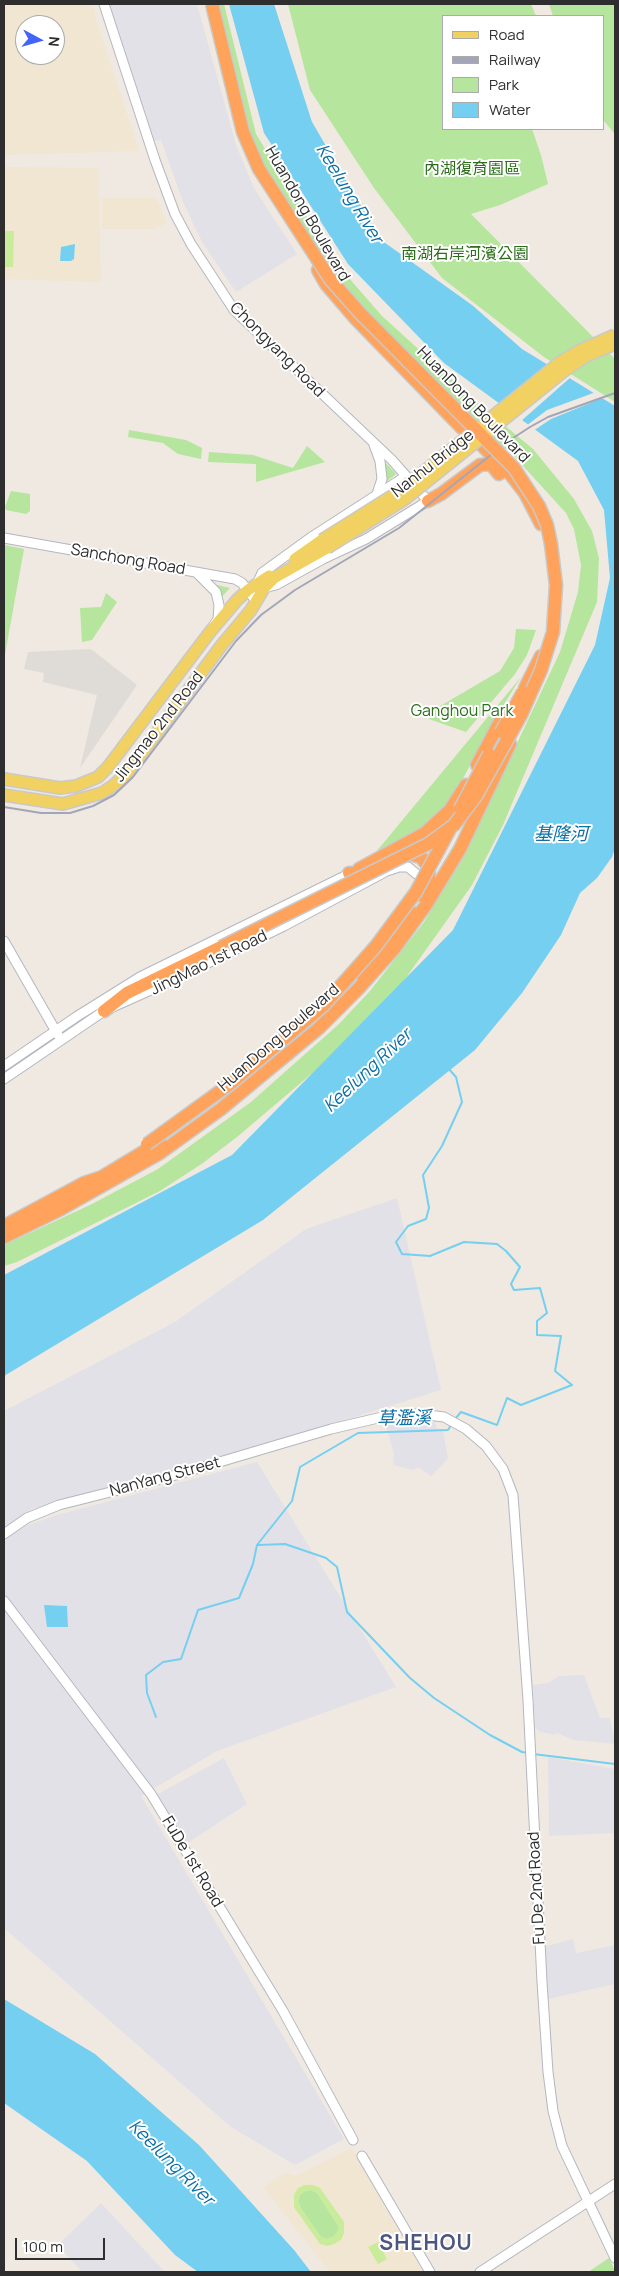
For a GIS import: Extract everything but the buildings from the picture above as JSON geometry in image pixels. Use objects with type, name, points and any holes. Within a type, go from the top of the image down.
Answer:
[{"type":"highway","name":"Huandong Boulevard","points":[[212,4],[234,105],[245,138],[262,175],[326,284],[356,319],[511,475],[534,510],[547,541],[552,577],[551,616],[546,640],[525,688]]},
{"type":"highway","name":"HuanDong Boulevard","points":[[4,1236],[128,1172],[160,1153],[221,1109],[312,1034],[358,989],[394,949],[426,905],[460,849],[503,762],[547,655],[555,613],[556,586],[551,544],[539,506],[514,468],[360,313],[330,280],[259,169],[243,132],[212,4]]},
{"type":"highway","points":[[428,501],[436,491],[478,455],[478,450],[458,422]]},
{"type":"highway","points":[[428,501],[441,494],[476,467],[488,463],[534,510]]},
{"type":"highway","points":[[354,871],[413,841],[438,823],[450,810],[462,794],[546,640]]},
{"type":"highway","name":"HuanDong Boulevard","points":[[84,1182],[147,1144],[230,1084],[316,1011],[350,977],[416,892],[437,856],[478,774],[525,688]]},
{"type":"highway","points":[[104,1011],[127,994],[428,844],[454,825],[476,796],[521,715]]},
{"type":"highway","points":[[46,1214],[58,1205],[135,1162],[216,1104],[280,1052],[332,1006],[354,982],[427,892],[430,879],[428,866],[417,855],[410,853],[399,854],[360,873],[354,871]]},
{"type":"highway","points":[[419,876],[422,886],[419,900]]},
{"type":"highway","points":[[4,1226],[84,1182],[102,1177],[167,1139]]},
{"type":"main road","name":"Nanhu Bridge","points":[[325,544],[400,491],[559,363],[579,351],[615,335]]},
{"type":"main road","name":"Nanhu Bridge","points":[[325,544],[405,499],[564,371],[586,356],[615,344]]},
{"type":"main road","points":[[256,587],[325,544]]},
{"type":"main road","name":"Jingmao 2nd Road","points":[[4,796],[63,804],[102,793],[114,785],[127,772],[251,610],[256,601],[256,587]]},
{"type":"main road","name":"Jingmao 2nd Road","points":[[4,779],[60,788],[76,786],[98,777],[108,767],[210,632],[256,587]]},
{"type":"street","name":"Chongyang Road","points":[[104,4],[155,160],[175,214],[187,238],[234,310],[372,441],[428,501]]},
{"type":"street","points":[[372,441],[380,461],[382,474],[381,484],[376,497]]},
{"type":"street","points":[[406,476],[313,536],[262,573],[256,587],[276,585],[323,559],[366,539],[428,501]]},
{"type":"street","name":"Sanchong Road","points":[[4,538],[196,572],[239,581],[256,587]]},
{"type":"street","points":[[196,572],[216,592],[218,600],[218,619],[210,632]]},
{"type":"street","name":"JingMao 1st Road","points":[[4,1066],[104,1011],[171,982],[284,926],[387,871],[399,867],[408,867],[419,876]]},
{"type":"street","name":"JingMao 1st Road","points":[[4,1079],[58,1035],[140,977],[354,871]]},
{"type":"street","points":[[4,941],[58,1035]]},
{"type":"street","name":"NanYang Street","points":[[4,1534],[27,1518],[58,1505],[162,1479],[331,1429],[395,1414],[420,1414],[444,1417],[453,1422]]},
{"type":"street","name":"Fu De 2nd Road","points":[[453,1422],[466,1429],[486,1446],[503,1469],[513,1495],[531,1753],[548,2072],[553,2111],[562,2146],[615,2258]]},
{"type":"street","name":"FuDe 1st Road","points":[[4,1601],[151,1794],[283,2011],[353,2140]]},
{"type":"street","points":[[362,2156],[430,2272]]},
{"type":"street","points":[[480,2272],[615,2184]]},
{"type":"shaded area","points":[[4,4],[93,4],[96,19],[139,151],[4,155]]},
{"type":"shaded area","points":[[109,4],[197,4],[236,145],[254,188],[297,254],[236,292],[202,242],[183,202],[161,140],[152,141],[116,32]]},
{"type":"shaded area","points":[[4,167],[98,168],[101,282],[4,279]]},
{"type":"shaded area","points":[[102,198],[156,198],[167,223],[152,229],[102,229]]},
{"type":"shaded area","points":[[91,649],[137,685],[80,768],[97,695],[43,682],[44,673],[24,669],[28,652]]},
{"type":"shaded area","points":[[397,1198],[441,1390],[252,1449],[31,1509],[4,1528],[4,1411],[175,1322],[306,1229]]},
{"type":"shaded area","points":[[411,1418],[435,1422],[438,1432],[443,1431],[448,1459],[431,1476],[418,1467],[413,1470],[393,1465],[394,1454],[385,1422]]},
{"type":"shaded area","points":[[257,1462],[396,1687],[217,1751],[141,1796],[344,2139],[295,2165],[231,2127],[4,1928],[4,1540],[28,1525],[57,1515]]},
{"type":"shaded area","points":[[584,1675],[600,1718],[610,1718],[615,1744],[574,1740],[557,1733],[554,1735],[541,1732],[535,1728],[533,1685],[548,1683],[559,1676]]},
{"type":"shaded area","points":[[548,1757],[615,1769],[615,1833],[549,1836]]},
{"type":"shaded area","points":[[224,1758],[247,1804],[186,1844],[156,1795]]},
{"type":"shaded area","points":[[573,1939],[576,1953],[615,1945],[615,1984],[548,1999],[544,1947]]},
{"type":"shaded area","points":[[352,2148],[422,2272],[330,2272],[264,2188],[284,2173],[295,2176]]},
{"type":"shaded area","points":[[101,2203],[165,2272],[82,2272],[58,2245]]},
{"type":"green space","points":[[214,4],[224,4],[256,134],[334,261],[382,316],[480,405],[533,449],[574,499],[592,531],[599,558],[597,602],[503,825],[472,885],[398,989],[342,1048],[237,1137],[203,1163],[160,1191],[17,1262],[4,1266],[4,1245],[92,1204],[158,1169],[251,1102],[339,1024],[370,991],[424,922],[463,858],[560,652],[578,592],[581,565],[574,529],[566,513],[513,455],[486,433],[349,298],[282,204],[244,128]]},
{"type":"green space","points":[[288,4],[531,4],[536,15],[442,15],[442,130],[532,130],[548,184],[500,205],[471,214],[615,359],[615,402],[544,357],[442,278],[374,188],[310,90]]},
{"type":"green space","points":[[549,4],[615,4],[615,134],[604,121],[604,15],[553,15]]},
{"type":"green space","points":[[4,231],[14,231],[13,267],[4,267]]},
{"type":"green space","points":[[129,430],[186,440],[202,448],[201,459],[178,454],[163,443],[128,437]]},
{"type":"green space","points":[[307,446],[325,462],[256,482],[256,464],[208,462],[209,452],[253,455],[293,468]]},
{"type":"green space","points":[[383,460],[396,474],[385,483]]},
{"type":"green space","points":[[11,491],[30,494],[30,511],[26,514],[6,510],[5,507]]},
{"type":"green space","points":[[4,545],[24,549],[4,660]]},
{"type":"green space","points":[[213,584],[230,588],[218,601]]},
{"type":"green space","points":[[106,593],[117,602],[92,640],[82,642],[80,608],[101,607]]},
{"type":"green space","name":"Ganghou Park","points":[[516,629],[536,630],[527,655],[515,674],[466,732],[429,719],[430,712],[500,671],[514,648]]},
{"type":"green space","points":[[521,677],[488,730],[454,796],[431,825],[371,858]]},
{"type":"green space","points":[[305,2185],[313,2185],[320,2188],[344,2222],[344,2233],[341,2240],[327,2246],[320,2244],[294,2207],[294,2195],[298,2188]],"holes":[[[311,2190],[317,2193],[339,2227],[333,2237],[326,2239],[320,2236],[298,2201],[300,2195],[305,2191]]]},
{"type":"green space","points":[[311,2190],[317,2193],[339,2227],[333,2237],[326,2239],[320,2236],[300,2207],[298,2201],[300,2195],[305,2191]]},
{"type":"green space","points":[[378,2242],[387,2259],[378,2264],[368,2247]]},
{"type":"green space","points":[[609,2258],[615,2271],[588,2272]]},
{"type":"water","name":"基隆河","points":[[229,4],[274,4],[312,122],[381,240],[472,305],[522,349],[615,406],[615,848],[612,857],[597,878],[580,893],[561,935],[522,993],[475,1050],[263,1220],[4,1376],[4,1275],[232,1155],[453,930],[595,645],[610,578],[604,510],[578,461],[444,363],[348,264],[264,133]]},
{"type":"water","points":[[75,244],[74,259],[71,261],[60,261],[61,247]]},
{"type":"water","points":[[44,1605],[67,1606],[68,1627],[47,1627]]},
{"type":"water","name":"Keelung River","points":[[4,1999],[95,2054],[199,2145],[294,2250],[311,2272],[198,2272],[175,2255],[87,2161],[4,2103]]},
{"type":"pier","points":[[550,363],[571,377],[520,422],[500,407]]},
{"type":"pier","points":[[596,392],[605,397],[551,419],[533,431],[526,426],[547,410]]},
{"type":"waterway","name":"草濫溪","points":[[448,1068],[456,1077],[462,1102],[442,1146],[423,1175],[429,1208],[426,1219],[408,1226],[396,1242],[402,1254],[430,1256],[464,1242],[497,1244],[506,1251],[520,1267],[511,1284],[514,1290],[540,1288],[547,1313],[537,1321],[537,1335],[561,1336],[555,1371],[572,1385],[521,1405],[507,1398],[497,1425],[461,1412],[455,1419]]},
{"type":"waterway","name":"草濫溪","points":[[156,1717],[147,1693],[146,1675],[163,1662],[181,1659],[198,1610],[239,1598],[253,1564],[257,1545],[292,1501],[300,1467],[358,1433],[448,1430],[451,1425]]},
{"type":"waterway","name":"草濫溪","points":[[258,1545],[285,1544],[326,1558],[337,1567],[347,1612],[410,1678],[434,1698],[490,1735],[522,1752],[529,1753]]},
{"type":"waterway","name":"草濫溪","points":[[533,1754],[615,1764]]},
{"type":"railway","points":[[4,807],[41,813],[70,813],[93,806],[114,795],[133,777],[236,641],[261,615],[295,590],[399,528],[507,442],[530,427],[548,417],[615,393]]},
{"type":"district","name":"SHEHOU","points":[[426,2244]]},
{"type":"park label","name":"內湖復育園區","points":[[472,170]]},
{"type":"park label","name":"南湖右岸河濱公園","points":[[465,255]]}]
